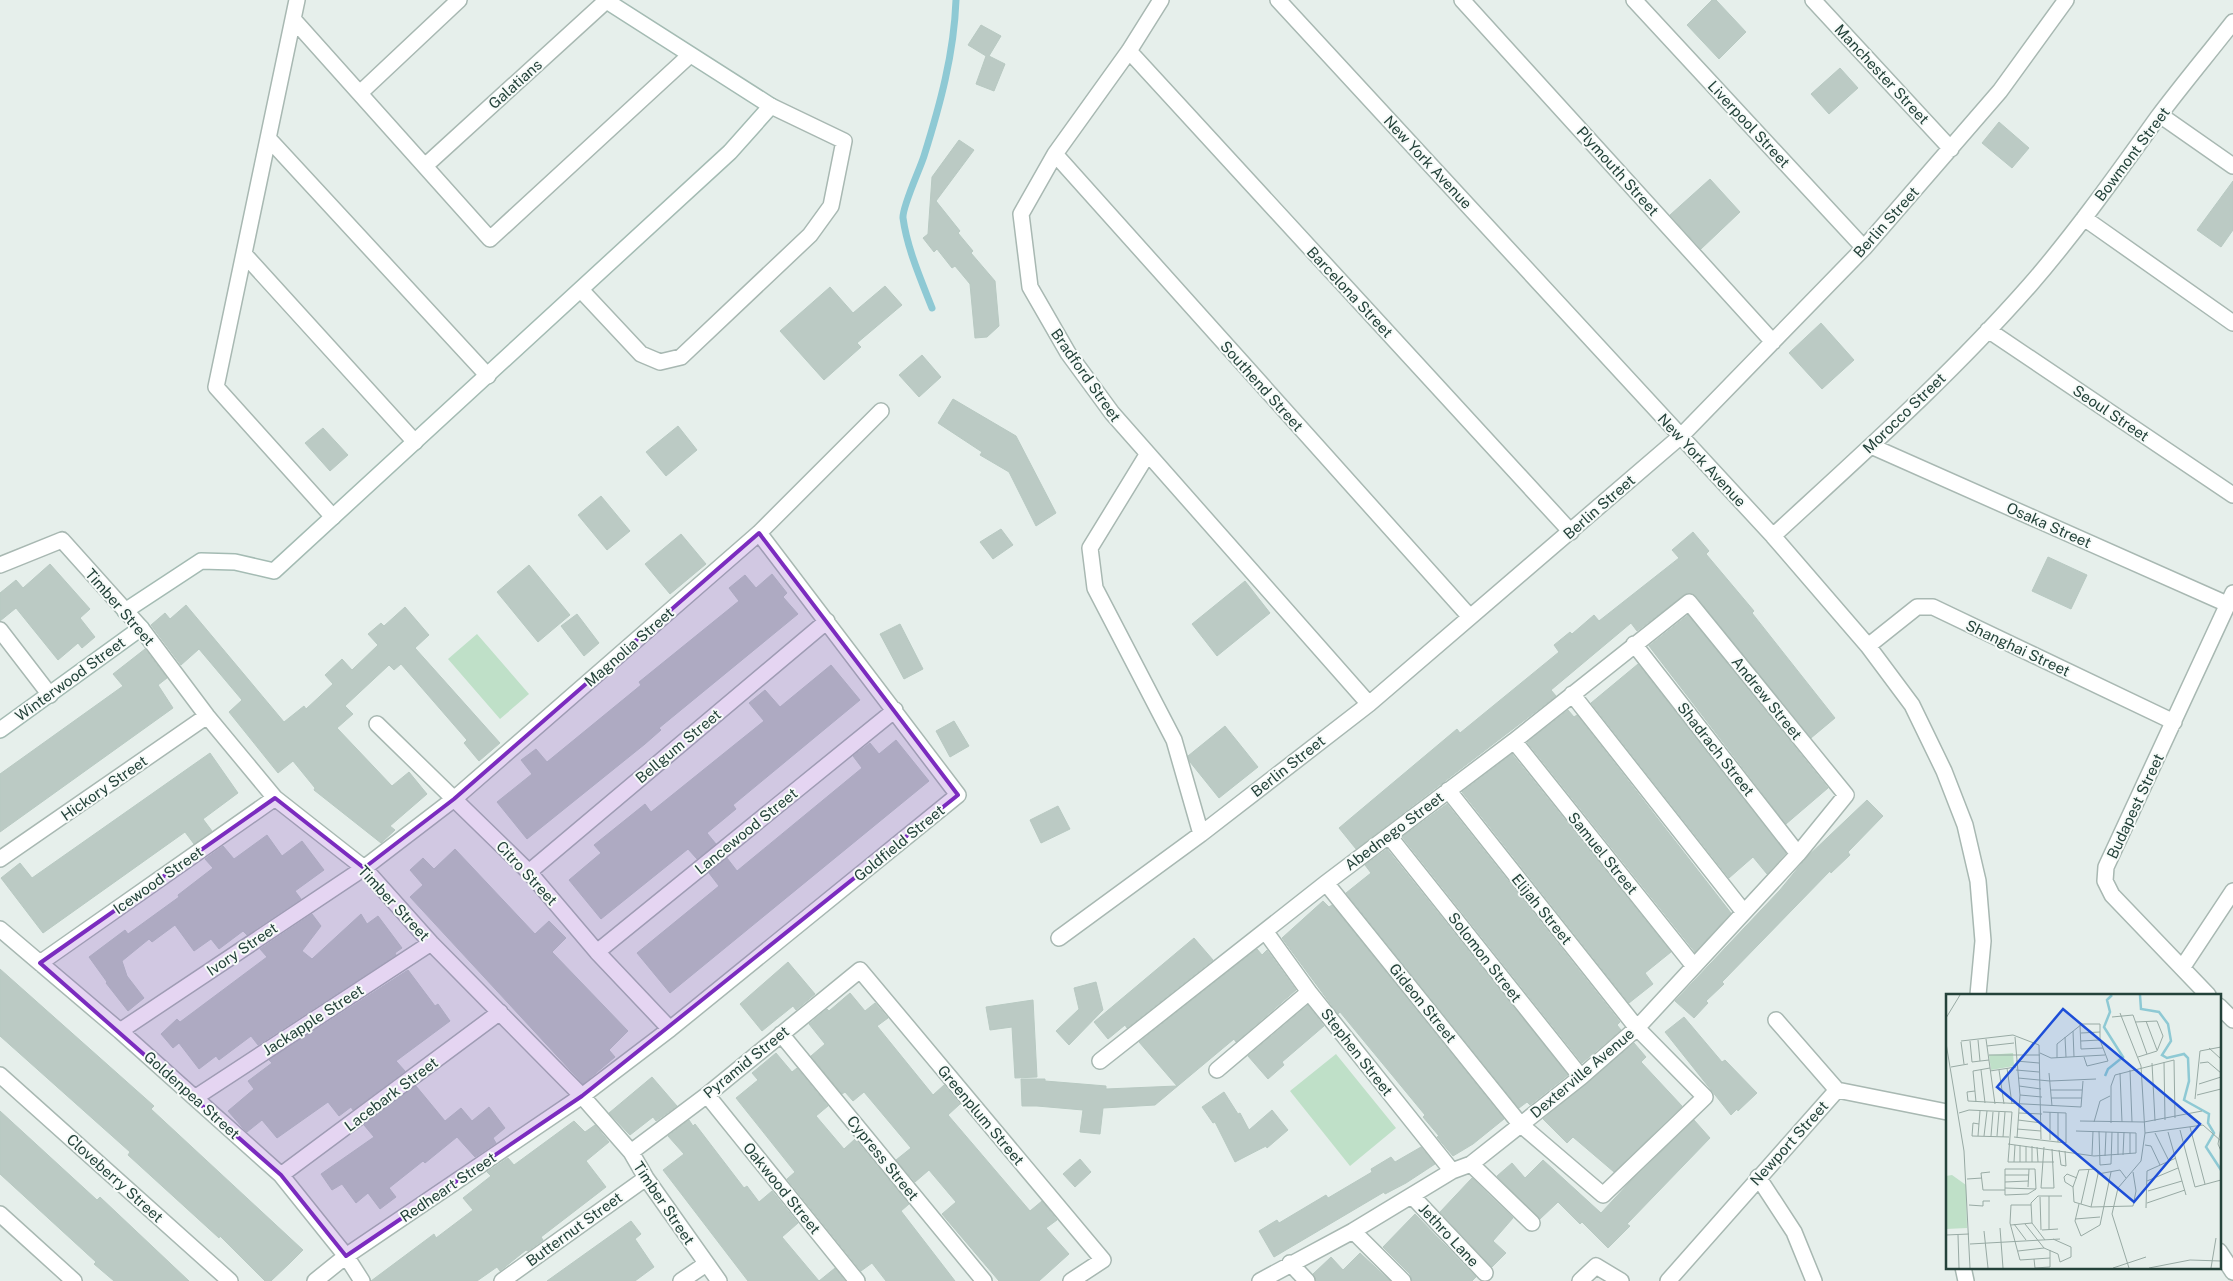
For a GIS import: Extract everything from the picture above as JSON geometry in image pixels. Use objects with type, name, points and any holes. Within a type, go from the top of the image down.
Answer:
[{"type":"street","points":[[297,0],[216,388],[334,517]]},
{"type":"street","points":[[360,93],[459,0]]},
{"type":"street","points":[[581,290],[641,354],[660,362],[681,357],[810,235],[831,206],[844,141],[771,106],[605,0]]},
{"type":"street","name":"Galatians","points":[[425,166],[605,0]]},
{"type":"street","name":"Bradford Street","points":[[1161,0],[1129,51],[1055,154],[1021,214],[1030,287],[1068,354],[1112,413],[1147,455],[1369,704]]},
{"type":"street","name":"New York Avenue","points":[[1278,0],[1773,536],[1868,646],[1912,705],[1944,772],[1965,825],[1978,881],[1983,933],[1978,994]]},
{"type":"street","name":"Plymouth Street","points":[[1462,0],[1774,342]]},
{"type":"street","name":"Liverpool Street","points":[[1634,0],[1864,248]]},
{"type":"street","name":"Manchester Street","points":[[1813,0],[1951,149]]},
{"type":"street","name":"Berlin Street","points":[[1059,938],[1201,834],[1369,704],[1571,532],[1680,436],[1864,248],[2000,91],[2066,0]]},
{"type":"street","points":[[293,19],[490,239],[690,55]]},
{"type":"street","name":"Bowmont Street","points":[[2030,285],[2084,218],[2160,115],[2233,22]]},
{"type":"street","name":"Barcelona Street","points":[[1129,51],[1571,532]]},
{"type":"street","points":[[125,611],[201,561],[235,562],[274,571],[730,152],[771,106]]},
{"type":"street","points":[[2160,115],[2233,166]]},
{"type":"street","points":[[268,138],[488,376]]},
{"type":"street","name":"Southend Street","points":[[1055,154],[1470,617]]},
{"type":"street","points":[[2084,218],[2233,323]]},
{"type":"street","points":[[244,254],[415,442]]},
{"type":"street","name":"Morocco Street","points":[[1773,536],[1871,446],[1988,330],[2030,285]]},
{"type":"street","name":"Seoul Street","points":[[1988,330],[2233,495]]},
{"type":"street","name":"Magnolia Street","points":[[364,868],[454,799],[759,533],[881,411]]},
{"type":"street","name":"Osaka Street","points":[[1871,446],[2230,599]]},
{"type":"street","points":[[1147,455],[1090,548],[1095,588],[1174,740],[1201,834]]},
{"type":"street","name":"Goldfield Street","points":[[582,1096],[670,1029],[958,795],[828,621],[759,533]]},
{"type":"street","name":"Timber Street","points":[[0,564],[62,540],[141,628],[207,716],[276,798],[364,868],[431,943],[582,1096],[631,1152],[646,1178],[719,1281]]},
{"type":"street","name":"Budapest Street","points":[[2207,994],[2112,895],[2105,881],[2106,867],[2230,599]]},
{"type":"street","name":"Abednego Street","points":[[1100,1061],[1326,883],[1514,741],[1689,602]]},
{"type":"street","name":"Andrew Street","points":[[1689,602],[1846,795]]},
{"type":"street","name":"Shanghai Street","points":[[1868,646],[1917,607],[1933,607],[2174,722]]},
{"type":"street","name":"Bellgum Street","points":[[528,872],[828,621]]},
{"type":"street","name":"Winterwood Street","points":[[0,730],[141,628]]},
{"type":"street","points":[[0,630],[50,694]]},
{"type":"street","name":"Shadrach Street","points":[[1634,644],[1798,854]]},
{"type":"street","points":[[1572,694],[1743,912]]},
{"type":"street","name":"Lancewood Street","points":[[597,952],[895,710]]},
{"type":"street","name":"Hickory Street","points":[[0,860],[207,716]]},
{"type":"street","name":"Citro Street","points":[[377,724],[528,872],[597,952],[670,1029]]},
{"type":"street","name":"Samuel Street","points":[[1514,741],[1693,965]]},
{"type":"street","name":"Elijah Street","points":[[1448,790],[1637,1028],[1705,1097],[1603,1195],[1520,1124]]},
{"type":"street","name":"Dexterville Avenue","points":[[1260,1281],[1290,1263],[1353,1231],[1452,1171],[1471,1164],[1581,1077],[1637,1028],[1693,965],[1798,854],[1846,795]]},
{"type":"street","name":"Icewood Street","points":[[40,963],[276,798]]},
{"type":"street","name":"Solomon Street","points":[[1389,836],[1581,1077]]},
{"type":"street","name":"Ivory Street","points":[[120,1030],[364,868]]},
{"type":"street","name":"Gideon Street","points":[[1326,883],[1520,1124]]},
{"type":"street","points":[[2182,968],[2233,892]]},
{"type":"street","name":"Stephen Street","points":[[1265,931],[1309,992],[1452,1171]]},
{"type":"street","name":"Goldenpea Street","points":[[2,936],[40,963],[120,1030],[281,1175],[346,1256],[362,1281]]},
{"type":"street","name":"Jackapple Street","points":[[196,1097],[431,943]]},
{"type":"street","name":"Pyramid Street","points":[[631,1152],[707,1095],[860,970]]},
{"type":"street","name":"Greenplum Street","points":[[860,970],[1103,1260],[1071,1281]]},
{"type":"street","points":[[1217,1070],[1309,992]]},
{"type":"street","points":[[2220,1007],[2233,1020]]},
{"type":"street","name":"Lacebark Street","points":[[281,1175],[500,1012]]},
{"type":"street","points":[[1776,1020],[1837,1090]]},
{"type":"street","name":"Cypress Street","points":[[781,1034],[984,1281]]},
{"type":"street","name":"Cloveberry Street","points":[[0,1075],[230,1281]]},
{"type":"street","name":"Newport Street","points":[[1668,1281],[1758,1177],[1837,1090],[1946,1112]]},
{"type":"street","name":"Oakwood Street","points":[[707,1095],[857,1281]]},
{"type":"street","name":"Redheart Street","points":[[315,1281],[346,1256],[582,1096]]},
{"type":"street","points":[[1471,1164],[1532,1223]]},
{"type":"street","points":[[1758,1177],[1794,1232],[1814,1281]]},
{"type":"street","name":"Butternut Street","points":[[502,1281],[646,1178]]},
{"type":"street","name":"Jethro Lane","points":[[1412,1196],[1485,1273]]},
{"type":"street","points":[[0,1214],[74,1281]]},
{"type":"street","points":[[1353,1231],[1403,1281]]},
{"type":"street","points":[[2220,1252],[2233,1272]]},
{"type":"street","points":[[1290,1263],[1308,1281]]},
{"type":"street","points":[[681,1281],[706,1264]]},
{"type":"street","points":[[1580,1281],[1596,1266],[1621,1281]]},
{"type":"street","points":[[1963,1268],[1966,1281]]},
{"type":"highlighted area","points":[[759,533],[958,795],[582,1096],[346,1256],[281,1175],[40,963],[275,798],[364,868],[454,799]]},
{"type":"green space","points":[[477,634],[529,694],[500,719],[448,659]]},
{"type":"green space","points":[[1336,1054],[1396,1128],[1350,1166],[1290,1091]]},
{"type":"building","points":[[1712,0],[1716,0],[1746,32],[1719,59],[1687,25]]},
{"type":"building","points":[[981,25],[1001,36],[989,56],[1005,64],[994,91],[976,84],[986,56],[968,45]]},
{"type":"building","points":[[1840,68],[1858,88],[1829,114],[1811,94]]},
{"type":"building","points":[[1999,122],[2029,148],[2012,168],[1982,143]]},
{"type":"building","points":[[959,140],[974,150],[936,201],[960,231],[958,233],[973,251],[971,253],[995,281],[999,326],[987,337],[975,338],[970,284],[955,266],[952,268],[937,249],[934,252],[923,238],[928,234],[932,177]]},
{"type":"building","points":[[1710,179],[1740,212],[1701,249],[1670,215]]},
{"type":"building","points":[[2233,181],[2233,230],[2221,247],[2197,230]]},
{"type":"building","points":[[885,286],[902,305],[857,343],[861,347],[824,380],[780,331],[830,287],[853,313]]},
{"type":"building","points":[[1821,323],[1854,360],[1822,389],[1789,353]]},
{"type":"building","points":[[922,355],[941,377],[919,397],[899,375]]},
{"type":"building","points":[[953,399],[1016,436],[1056,513],[1036,526],[1009,472],[980,455],[982,452],[938,423]]},
{"type":"building","points":[[678,426],[697,450],[666,476],[646,452]]},
{"type":"building","points":[[323,428],[348,455],[330,471],[305,443]]},
{"type":"building","points":[[601,496],[630,531],[607,550],[578,515]]},
{"type":"building","points":[[1001,529],[1013,545],[993,559],[980,542]]},
{"type":"building","points":[[1693,532],[1709,551],[1706,554],[1754,611],[1752,613],[1835,718],[1811,738],[1696,596],[1687,593],[1637,631],[1631,623],[1551,690],[1556,696],[1356,849],[1339,828],[1457,729],[1460,733],[1559,652],[1554,645],[1570,632],[1572,634],[1594,615],[1599,621],[1679,558],[1672,550]]},
{"type":"building","points":[[681,534],[706,564],[670,594],[645,564]]},
{"type":"building","points":[[2048,557],[2087,575],[2071,609],[2032,591]]},
{"type":"building","points":[[50,564],[90,609],[80,618],[95,637],[82,648],[78,643],[58,660],[16,608],[0,621],[0,593],[16,580],[23,588]]},
{"type":"building","points":[[529,565],[570,615],[538,642],[497,592]]},
{"type":"building","points":[[772,574],[787,593],[783,597],[798,614],[659,728],[661,730],[645,744],[527,839],[497,802],[532,774],[521,760],[536,749],[547,762],[641,685],[639,682],[739,601],[729,588],[745,575],[756,588]]},
{"type":"building","points":[[1245,581],[1270,613],[1217,656],[1192,624]]},
{"type":"building","points":[[186,605],[284,722],[304,706],[306,709],[333,684],[325,675],[342,659],[352,670],[378,645],[368,634],[381,623],[384,626],[405,607],[429,635],[415,648],[500,743],[479,761],[464,743],[467,740],[401,664],[394,670],[389,665],[345,706],[353,714],[337,728],[392,786],[409,772],[427,794],[390,826],[395,830],[381,843],[314,790],[315,788],[293,761],[278,773],[229,712],[242,700],[199,649],[181,665],[151,625],[165,613],[170,619]]},
{"type":"building","points":[[577,614],[599,643],[584,656],[561,626]]},
{"type":"building","points":[[1688,615],[1828,788],[1786,824],[1649,646]]},
{"type":"building","points":[[900,624],[923,669],[904,679],[880,634]]},
{"type":"building","points":[[145,649],[167,678],[158,685],[173,708],[0,832],[0,774],[123,686],[113,674]]},
{"type":"building","points":[[1638,664],[1786,853],[1767,874],[1753,857],[1729,878],[1591,703]]},
{"type":"building","points":[[831,665],[860,700],[733,805],[736,809],[707,833],[716,844],[697,859],[688,849],[601,919],[569,880],[601,853],[594,845],[645,804],[651,812],[764,721],[749,703],[765,690],[780,707]]},
{"type":"building","points":[[1568,710],[1574,717],[1577,715],[1731,913],[1695,952],[1527,742]]},
{"type":"building","points":[[954,721],[969,746],[950,757],[936,731]]},
{"type":"building","points":[[1225,726],[1258,767],[1219,798],[1190,762],[1188,756]]},
{"type":"building","points":[[896,740],[929,781],[670,993],[637,953],[719,886],[709,873],[727,858],[737,871],[862,768],[853,756],[870,743],[879,754]]},
{"type":"building","points":[[210,753],[238,793],[203,819],[212,831],[194,844],[185,832],[43,933],[1,878],[20,863],[32,878]]},
{"type":"building","points":[[1512,754],[1671,952],[1645,973],[1653,984],[1629,1003],[1462,792]]},
{"type":"building","points":[[1867,800],[1883,816],[1848,852],[1850,855],[1831,873],[1830,871],[1722,982],[1724,984],[1706,1001],[1708,1003],[1694,1018],[1675,1001],[1780,890],[1807,857]]},
{"type":"building","points":[[1447,804],[1620,1022],[1617,1025],[1621,1030],[1582,1063],[1402,837]]},
{"type":"building","points":[[1058,806],[1070,829],[1041,843],[1030,820]]},
{"type":"building","points":[[267,835],[282,856],[302,841],[324,870],[295,891],[301,899],[247,935],[243,931],[219,949],[211,939],[194,951],[175,925],[152,942],[149,939],[122,961],[127,976],[144,998],[128,1011],[89,957],[125,930],[128,934],[179,897],[178,895],[213,868],[205,859],[223,846],[234,859]]},
{"type":"building","points":[[455,849],[535,934],[549,921],[566,938],[552,952],[628,1031],[609,1050],[615,1057],[583,1084],[410,897],[423,885],[410,870],[423,858],[434,869]]},
{"type":"building","points":[[1387,849],[1568,1075],[1530,1105],[1527,1102],[1519,1108],[1346,893],[1371,873],[1365,865]]},
{"type":"building","points":[[1323,901],[1329,907],[1332,905],[1504,1119],[1473,1144],[1453,1156],[1423,1117],[1425,1115],[1340,1012],[1338,1014],[1282,938]]},
{"type":"building","points":[[312,914],[321,926],[302,951],[312,959],[361,914],[367,924],[378,916],[402,948],[395,953],[396,955],[258,1045],[251,1036],[219,1060],[216,1056],[199,1069],[179,1043],[173,1048],[161,1034],[177,1019],[180,1022],[267,957],[260,949]]},
{"type":"building","points":[[1194,938],[1213,960],[1127,1028],[1125,1025],[1108,1039],[1094,1022]]},
{"type":"building","points":[[1257,949],[1262,955],[1267,950],[1296,990],[1236,1042],[1234,1039],[1155,1105],[1103,1108],[1100,1134],[1080,1132],[1083,1110],[1022,1106],[1021,1079],[1045,1079],[1045,1081],[1106,1086],[1106,1089],[1177,1086],[1139,1042]]},
{"type":"building","points":[[788,962],[815,994],[796,1010],[793,1006],[762,1031],[740,1004]]},
{"type":"building","points":[[0,969],[154,1106],[151,1109],[303,1250],[271,1281],[265,1281],[220,1236],[219,1238],[128,1155],[130,1152],[0,1036]]},
{"type":"building","points":[[408,970],[435,1006],[438,1004],[450,1021],[396,1061],[405,1071],[353,1110],[351,1107],[339,1116],[328,1102],[277,1138],[262,1120],[247,1132],[228,1111],[254,1089],[248,1081],[272,1063],[269,1060]]},
{"type":"building","points":[[1096,982],[1103,1010],[1069,1045],[1056,1031],[1079,1009],[1074,988]]},
{"type":"building","points":[[850,993],[865,1011],[875,1003],[888,1018],[877,1026],[933,1095],[944,1085],[960,1104],[948,1115],[1030,1211],[1042,1201],[1057,1220],[1046,1228],[1069,1254],[1039,1281],[999,1281],[942,1214],[956,1202],[929,1170],[915,1182],[896,1160],[911,1148],[864,1092],[853,1101],[845,1092],[842,1094],[811,1056],[825,1044],[809,1024],[827,1009],[829,1011]]},
{"type":"building","points":[[1033,1000],[1037,1077],[1015,1078],[1012,1027],[990,1030],[986,1007]]},
{"type":"building","points":[[1308,1005],[1324,1026],[1282,1062],[1284,1065],[1268,1079],[1248,1056]]},
{"type":"building","points":[[1684,1017],[1722,1062],[1725,1060],[1757,1093],[1731,1115],[1665,1032]]},
{"type":"building","points":[[1634,1043],[1646,1057],[1641,1062],[1682,1106],[1614,1172],[1573,1137],[1567,1143],[1543,1119]]},
{"type":"building","points":[[776,1053],[792,1072],[797,1068],[828,1106],[816,1116],[844,1149],[855,1139],[909,1204],[901,1211],[955,1281],[886,1281],[872,1263],[861,1271],[787,1179],[795,1172],[736,1098],[758,1080],[752,1073]]},
{"type":"building","points":[[652,1077],[677,1106],[656,1121],[653,1117],[630,1135],[609,1113]]},
{"type":"building","points":[[416,1086],[445,1121],[461,1108],[472,1121],[489,1107],[505,1128],[493,1138],[496,1143],[475,1157],[457,1137],[425,1163],[423,1161],[389,1188],[396,1197],[380,1209],[368,1193],[356,1203],[342,1184],[332,1190],[321,1174],[374,1137],[364,1125]]},
{"type":"building","points":[[1224,1092],[1238,1114],[1240,1113],[1249,1130],[1272,1110],[1288,1130],[1267,1148],[1266,1146],[1235,1162],[1215,1122],[1213,1123],[1202,1107]]},
{"type":"building","points":[[0,1111],[97,1200],[100,1197],[189,1281],[114,1281],[94,1264],[96,1262],[0,1174]]},
{"type":"building","points":[[689,1120],[693,1126],[695,1124],[744,1188],[747,1186],[759,1202],[772,1191],[798,1223],[782,1237],[819,1281],[748,1281],[663,1170],[684,1154],[668,1136]]},
{"type":"building","points":[[1694,1120],[1710,1138],[1627,1224],[1630,1226],[1608,1248],[1582,1222],[1580,1224],[1558,1202],[1540,1219],[1497,1176],[1512,1163],[1525,1178],[1543,1160],[1601,1213]]},
{"type":"building","points":[[574,1121],[585,1132],[595,1125],[609,1142],[586,1161],[606,1187],[541,1237],[543,1240],[528,1251],[526,1250],[500,1271],[497,1267],[477,1281],[371,1281],[434,1234],[436,1238],[473,1210],[463,1198],[491,1176],[487,1172],[508,1158],[514,1165]]},
{"type":"building","points":[[1421,1147],[1435,1164],[1406,1183],[1385,1194],[1384,1192],[1274,1257],[1259,1231],[1277,1220],[1279,1223],[1326,1195],[1328,1198],[1372,1172],[1371,1169],[1391,1157],[1395,1162]]},
{"type":"building","points":[[1080,1159],[1091,1172],[1075,1187],[1063,1174]]},
{"type":"building","points":[[1472,1178],[1513,1218],[1493,1241],[1506,1253],[1492,1267],[1440,1212]]},
{"type":"building","points":[[1415,1214],[1476,1277],[1472,1281],[1412,1281],[1410,1274],[1383,1247]]},
{"type":"building","points":[[631,1221],[641,1234],[635,1239],[654,1267],[635,1281],[547,1281]]},
{"type":"building","points":[[1360,1253],[1390,1281],[1316,1281],[1313,1274],[1331,1257],[1343,1270]]},
{"type":"building","points":[[835,1268],[845,1281],[819,1281]]},
{"type":"waterway","points":[[932,308],[911,252],[903,213],[924,156],[941,98],[949,60],[956,0]]}]
